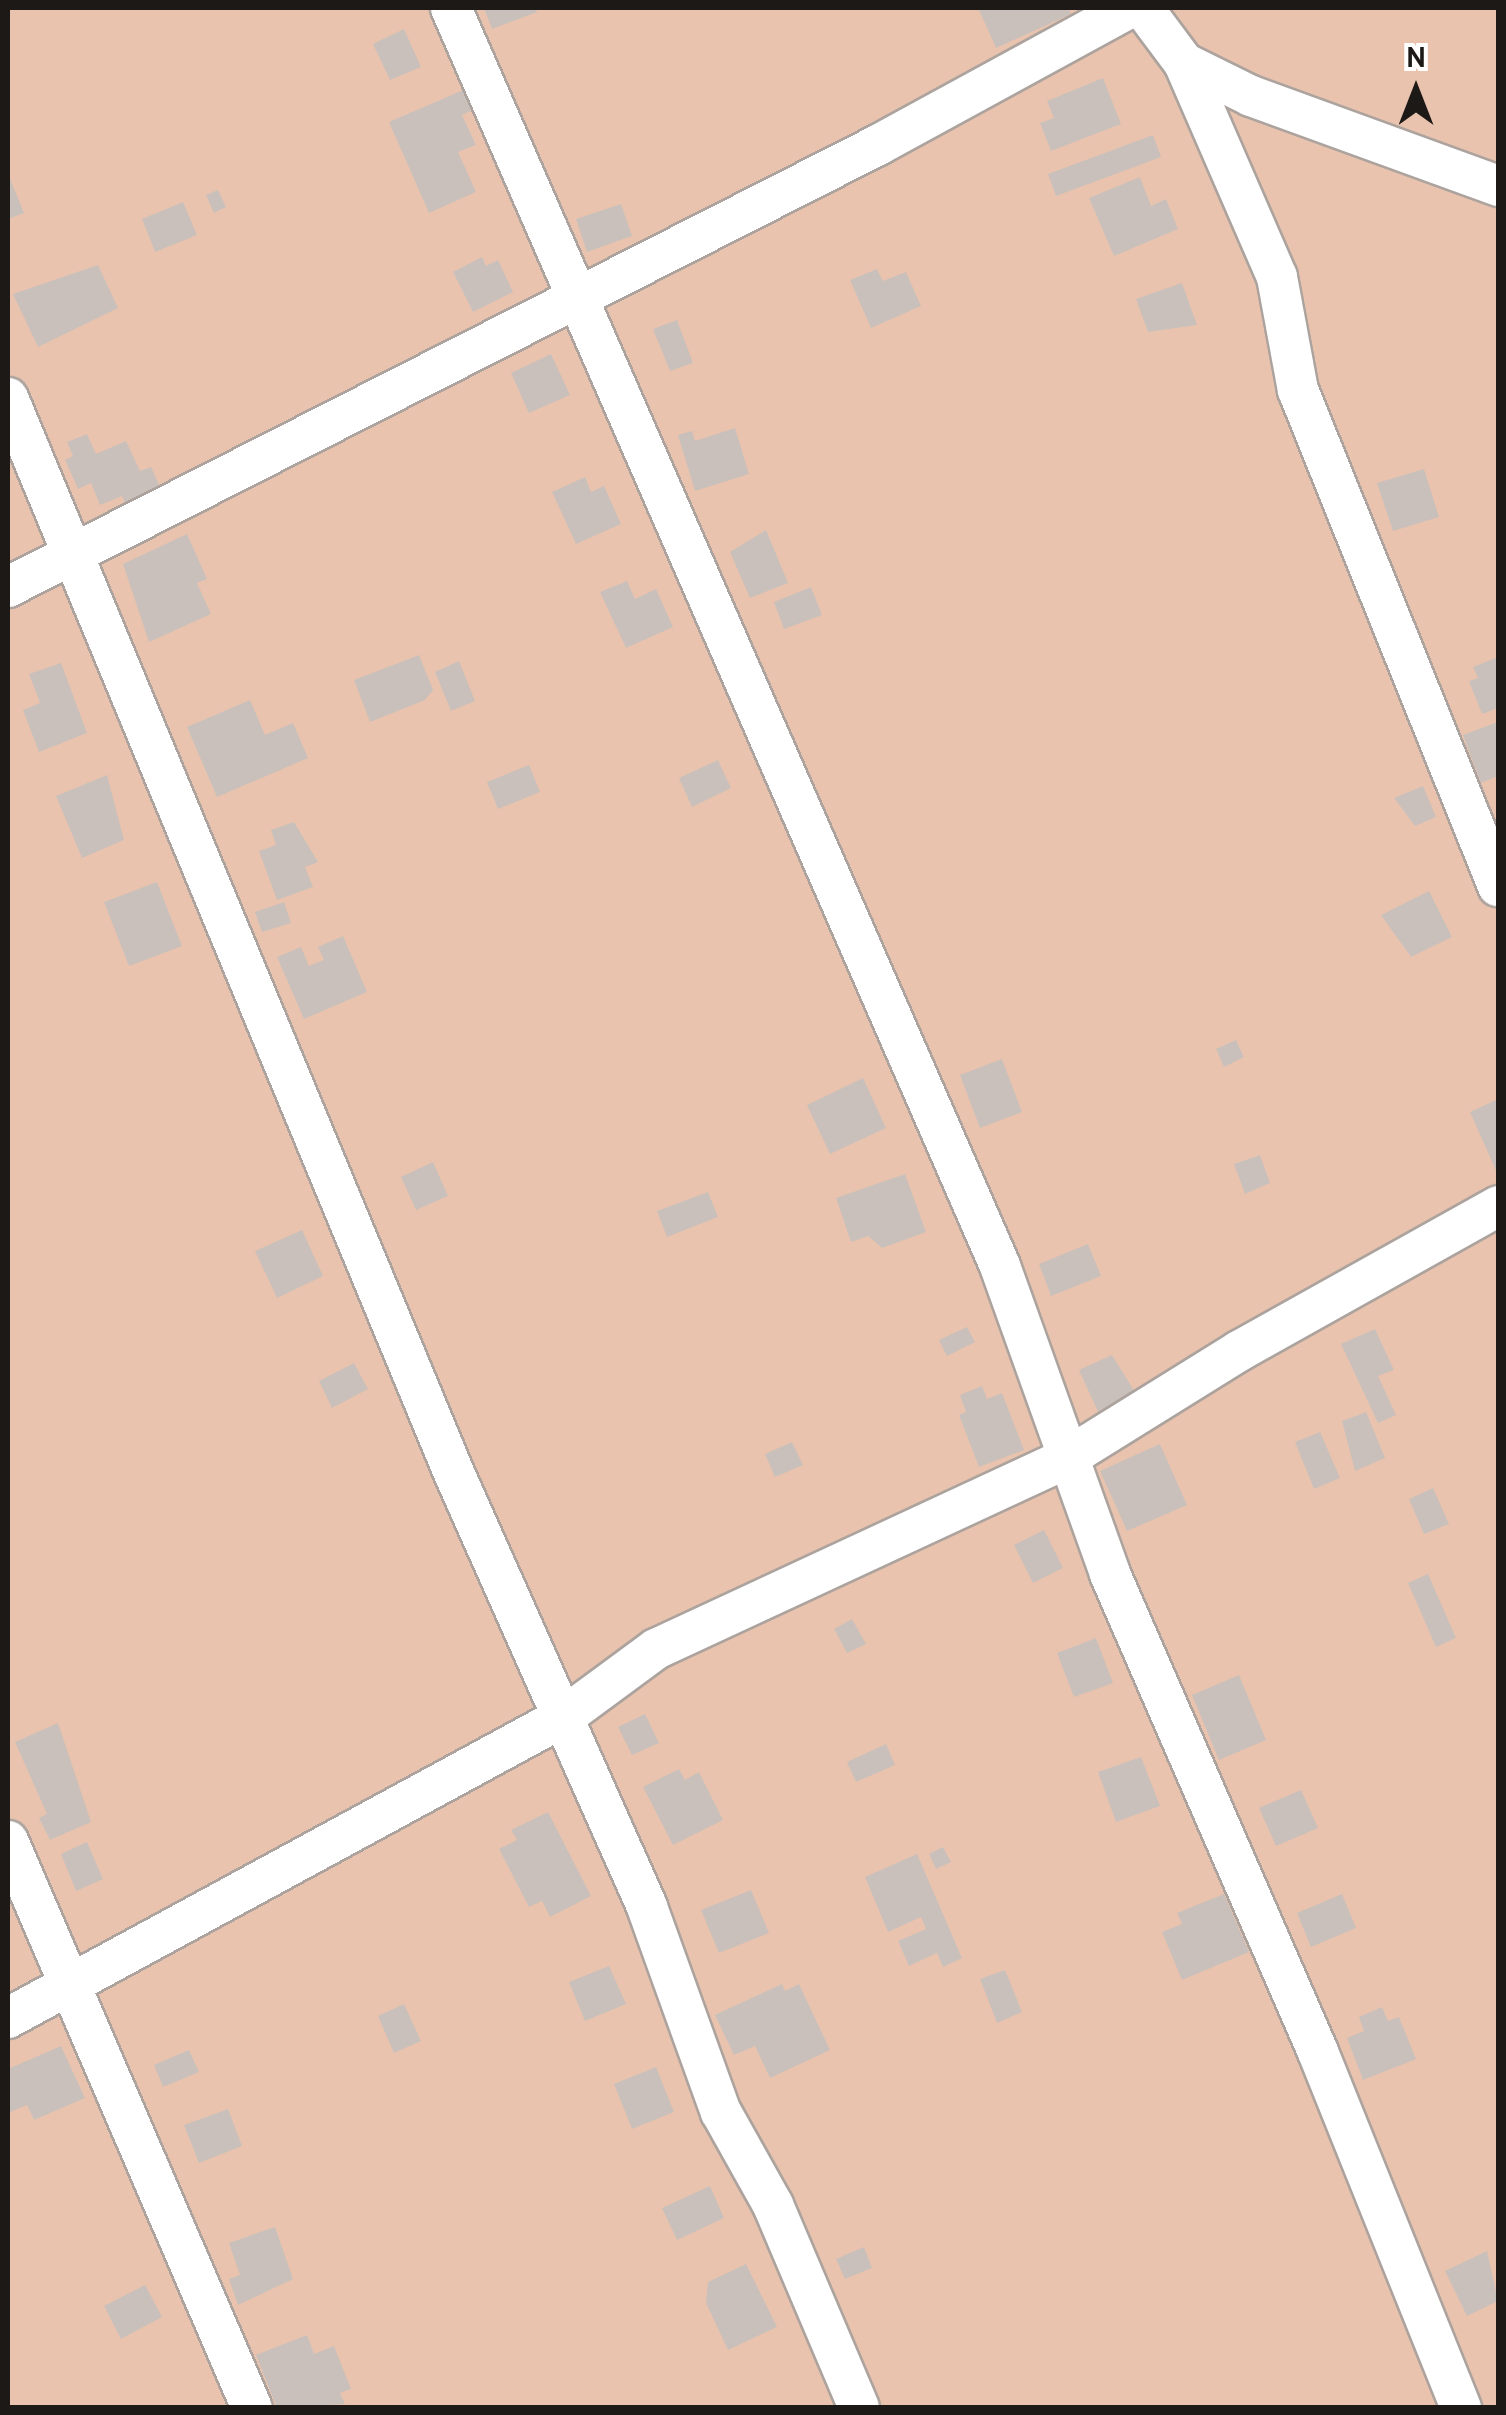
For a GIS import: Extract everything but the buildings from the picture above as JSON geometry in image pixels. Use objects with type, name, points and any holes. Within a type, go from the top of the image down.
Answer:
[{"type":"street","points":[[451,8],[572,297],[776,741],[946,1140],[1067,1458],[1461,2408]]},
{"type":"street","points":[[8,587],[572,297],[878,145],[1129,8]]},
{"type":"street","points":[[1144,8],[1184,62],[1276,277],[1298,390],[1498,886]]},
{"type":"street","points":[[1184,62],[1250,96],[1498,186]]},
{"type":"street","points":[[8,398],[454,1473],[647,1907],[721,2112],[773,2204],[860,2408]]},
{"type":"street","points":[[8,2018],[565,1716],[656,1649],[1067,1458],[1239,1350],[1498,1206]]},
{"type":"street","points":[[8,1841],[73,1983],[252,2408]]},
{"type":"shaded area","points":[[8,8],[1498,8],[1498,2407],[8,2407]]}]
